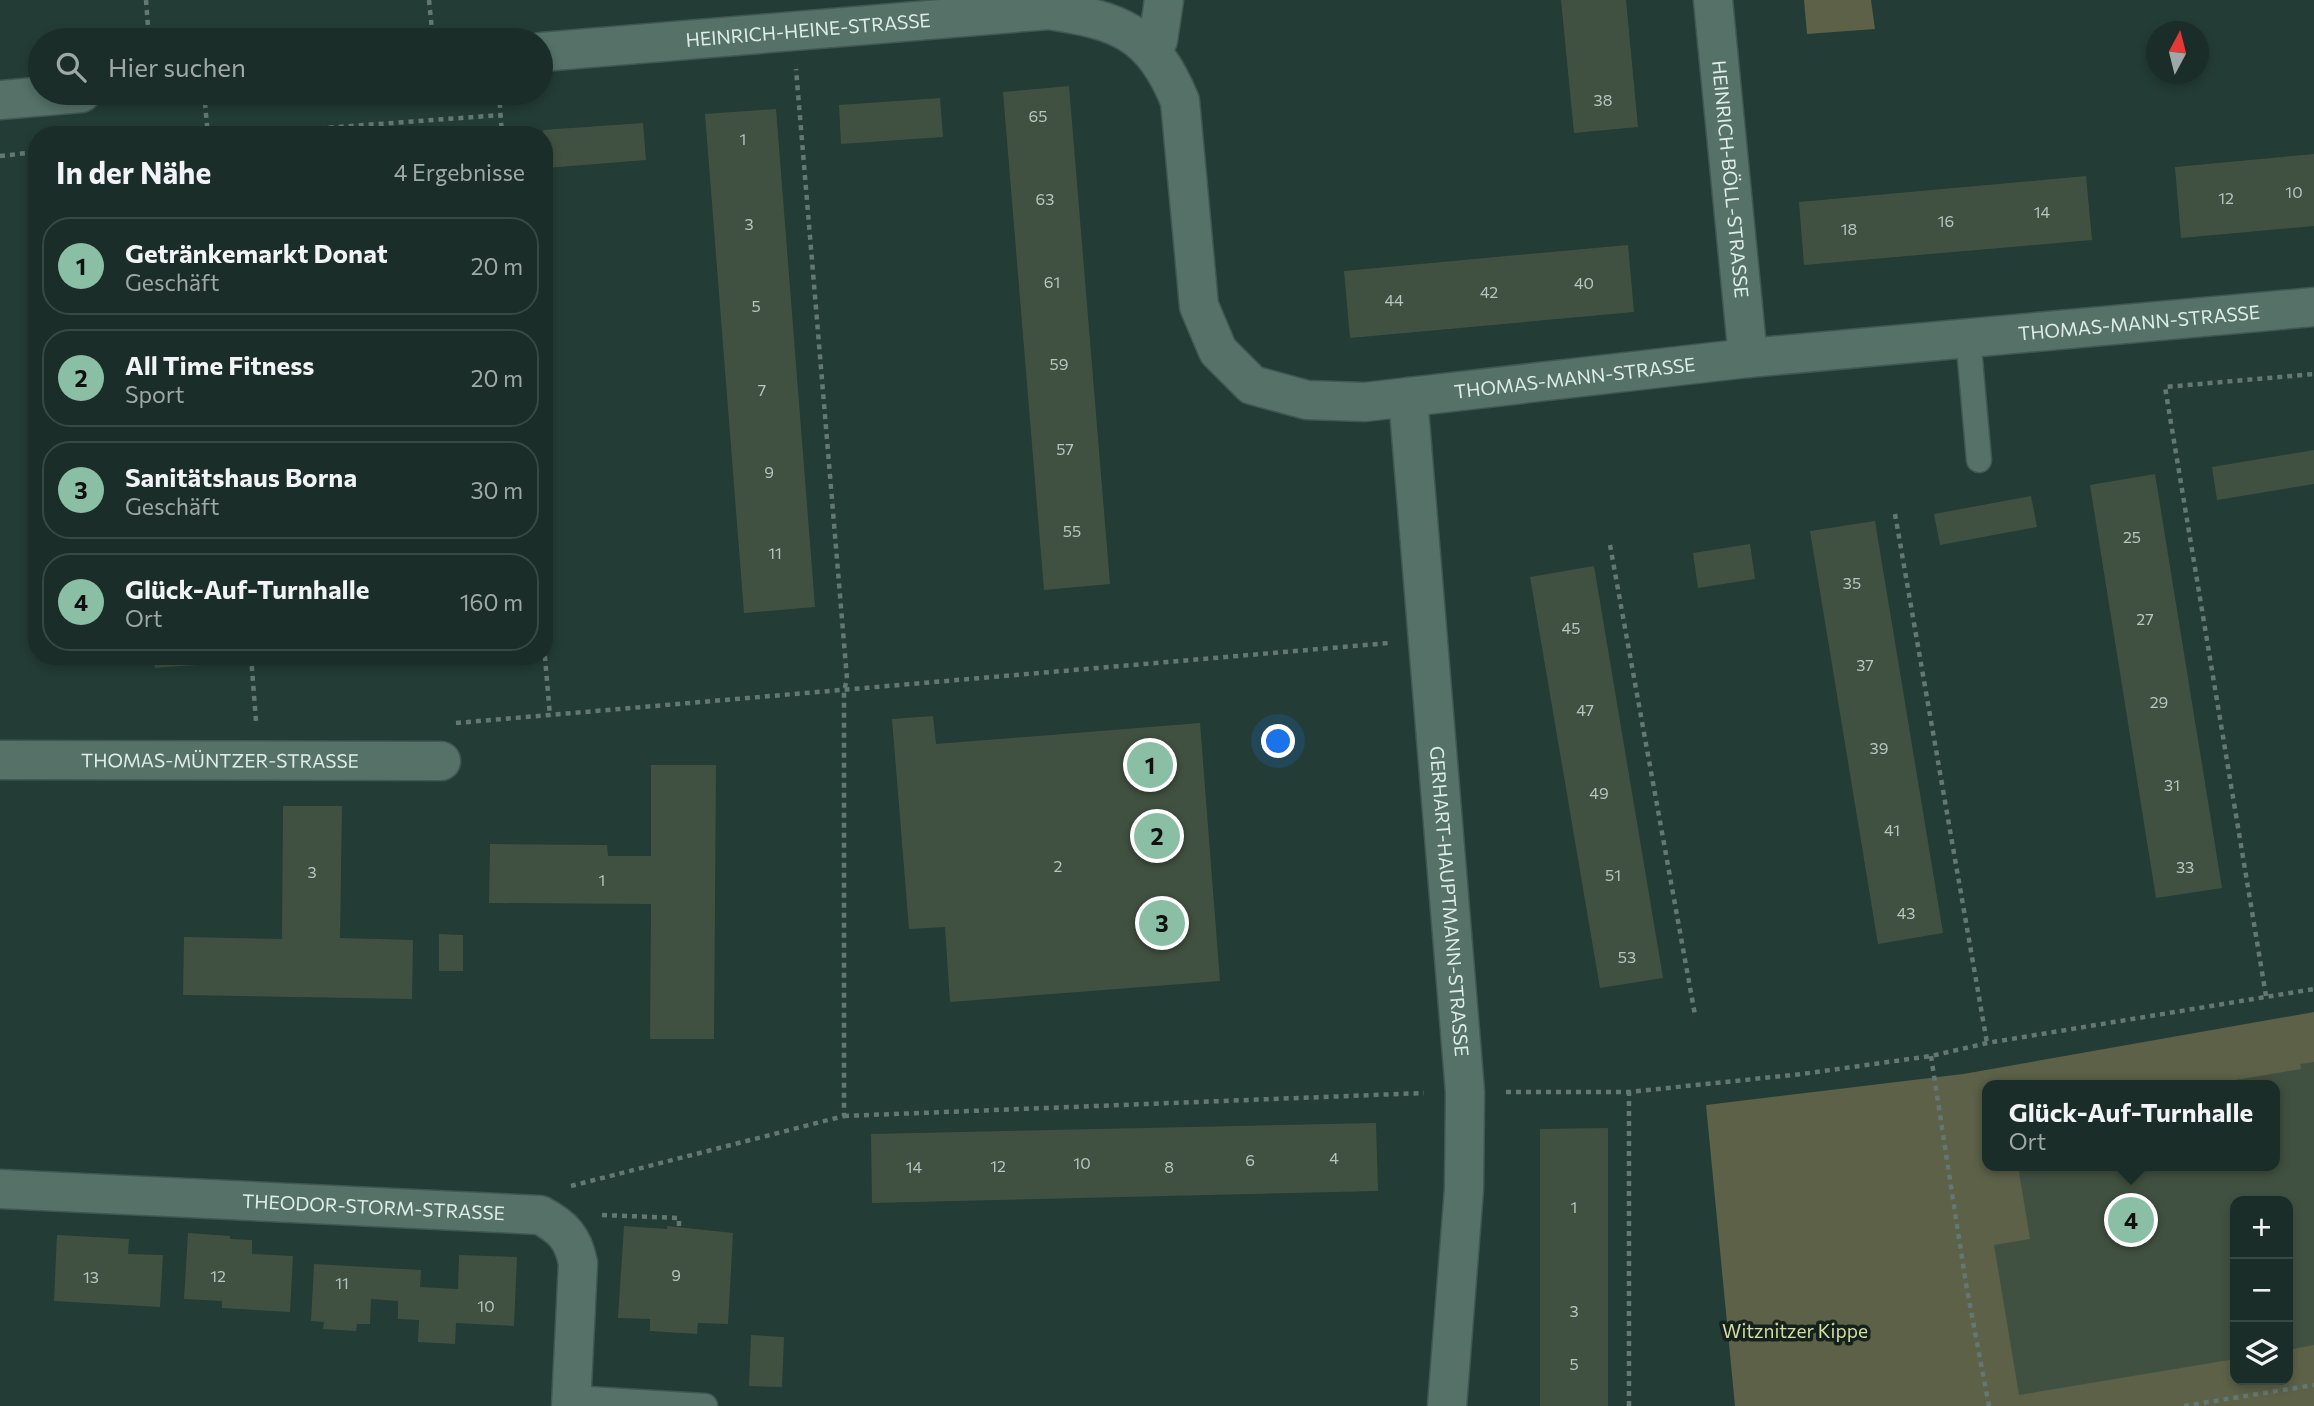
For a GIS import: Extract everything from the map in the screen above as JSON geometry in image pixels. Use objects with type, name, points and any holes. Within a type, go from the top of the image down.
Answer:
[{"type":"street","points":[[1149,48],[1158,40],[1164,0]]},
{"type":"street","name":"HEINRICH-BÖLL-STRASSE","points":[[1713,0],[1748,358]]},
{"type":"street","name":"HEINRICH-HEINE-STRASSE","points":[[553,51],[1049,10],[1090,16],[1121,25],[1149,48]]},
{"type":"street","name":"THOMAS-MANN-STRASSE","points":[[1149,48],[1169,74],[1180,101],[1199,306],[1218,351],[1252,385],[1307,400],[1365,402],[1748,358],[2314,307]]},
{"type":"street","points":[[0,100],[28,98]]},
{"type":"street","name":"GERHART-HAUPTMANN-STRASSE","points":[[1408,397],[1465,1092],[1464,1189],[1447,1406]]},
{"type":"street","name":"THOMAS-MÜNTZER-STRASSE","points":[[0,760],[440,761]]},
{"type":"street","name":"THEODOR-STORM-STRASSE","points":[[0,1189],[552,1223]]},
{"type":"street","points":[[552,1223],[574,1243],[578,1264],[571,1402]]},
{"type":"lane","points":[[1968,338],[1979,460]]},
{"type":"lane","points":[[571,1402],[705,1406]]},
{"type":"path","points":[[146,0],[148,28]]},
{"type":"path","points":[[429,0],[432,28]]},
{"type":"path","points":[[793,32],[846,666],[844,1116]]},
{"type":"path","points":[[205,105],[207,126]]},
{"type":"path","points":[[500,105],[502,126]]},
{"type":"path","points":[[351,126],[501,115]]},
{"type":"path","points":[[0,156],[28,153]]},
{"type":"path","points":[[2266,996],[2165,387],[2314,374]]},
{"type":"path","points":[[1895,514],[1987,1044]]},
{"type":"path","points":[[1610,545],[1695,1015]]},
{"type":"path","points":[[440,761],[439,725],[1427,640]]},
{"type":"path","points":[[252,665],[260,761]]},
{"type":"path","points":[[546,665],[550,716]]},
{"type":"path","points":[[679,1227],[679,1218],[594,1215],[552,1223],[562,1188],[844,1116],[1465,1092],[1629,1092],[1802,1074],[1931,1056],[1987,1044],[2314,989]]},
{"type":"path","points":[[1931,1056],[1966,1284],[1990,1406]]},
{"type":"path","points":[[1629,1092],[1629,1406]]},
{"type":"path","points":[[2184,1406],[2314,1385]]},
{"type":"green space","points":[[1804,0],[1871,0],[1875,29],[1807,34]]},
{"type":"green space","name":"Witznitzer Kippe","points":[[2314,1012],[2314,1406],[1735,1406],[1706,1105],[1963,1074]]},
{"type":"building","points":[[1561,0],[1626,0],[1638,127],[1574,133]]},
{"type":"building","points":[[1069,86],[1110,584],[1044,590],[1003,92]]},
{"type":"building","points":[[940,98],[943,137],[841,144],[839,105]]},
{"type":"building","points":[[776,109],[815,607],[744,613],[705,114]]},
{"type":"building","points":[[643,123],[646,160],[553,167],[553,129]]},
{"type":"building","points":[[2314,154],[2314,226],[2181,238],[2175,167]]},
{"type":"building","points":[[2086,176],[2092,240],[1804,265],[1799,202]]},
{"type":"building","points":[[1628,245],[1634,312],[1350,338],[1344,271]]},
{"type":"building","points":[[2314,450],[2314,484],[2217,500],[2212,467]]},
{"type":"building","points":[[2155,474],[2222,888],[2156,898],[2090,485]]},
{"type":"building","points":[[2031,496],[2037,527],[1940,545],[1934,514]]},
{"type":"building","points":[[1875,521],[1943,933],[1878,944],[1810,531]]},
{"type":"building","points":[[1750,544],[1755,579],[1698,588],[1693,553]]},
{"type":"building","points":[[1594,566],[1663,978],[1600,988],[1530,577]]},
{"type":"building","points":[[155,665],[198,665],[155,668]]},
{"type":"building","points":[[933,716],[936,744],[1200,723],[1220,981],[950,1002],[945,927],[909,929],[892,719]]},
{"type":"building","points":[[651,765],[716,765],[714,1039],[650,1039],[651,904],[489,903],[490,844],[607,845],[608,856],[651,856]]},
{"type":"building","points":[[283,806],[342,806],[340,938],[413,940],[412,999],[183,995],[184,937],[282,939]]},
{"type":"building","points":[[439,934],[463,935],[463,971],[439,971]]},
{"type":"building","points":[[2314,1062],[2314,1345],[2293,1349],[2293,1196],[2230,1196],[2230,1360],[2019,1395],[1994,1245],[2030,1239],[2019,1171],[2280,1171],[2280,1080],[2235,1080],[2301,1069],[2300,1064]]},
{"type":"building","points":[[1376,1123],[1378,1191],[872,1203],[871,1134]]},
{"type":"building","points":[[1608,1128],[1608,1406],[1540,1406],[1540,1129]]},
{"type":"building","points":[[624,1226],[667,1229],[667,1226],[733,1233],[728,1324],[698,1323],[697,1334],[650,1331],[650,1319],[618,1318]]},
{"type":"building","points":[[188,1233],[252,1240],[252,1254],[293,1256],[290,1312],[222,1308],[222,1301],[184,1299]]},
{"type":"building","points":[[57,1235],[129,1239],[128,1254],[163,1255],[160,1307],[54,1301]]},
{"type":"building","points":[[459,1255],[517,1257],[514,1326],[456,1323],[455,1344],[418,1342],[419,1320],[398,1319],[398,1301],[371,1299],[370,1324],[357,1324],[356,1331],[323,1329],[324,1322],[311,1321],[314,1264],[421,1270],[420,1287],[458,1289]]},
{"type":"building","points":[[751,1335],[784,1337],[782,1387],[749,1386]]},
{"type":"place","name":"Getränkemarkt Donat","points":[[1150,765]]},
{"type":"place","name":"All Time Fitness","points":[[1157,836]]},
{"type":"place","name":"Sanitätshaus Borna","points":[[1162,923]]},
{"type":"place","name":"Glück-Auf-Turnhalle","points":[[2131,1220]]}]
